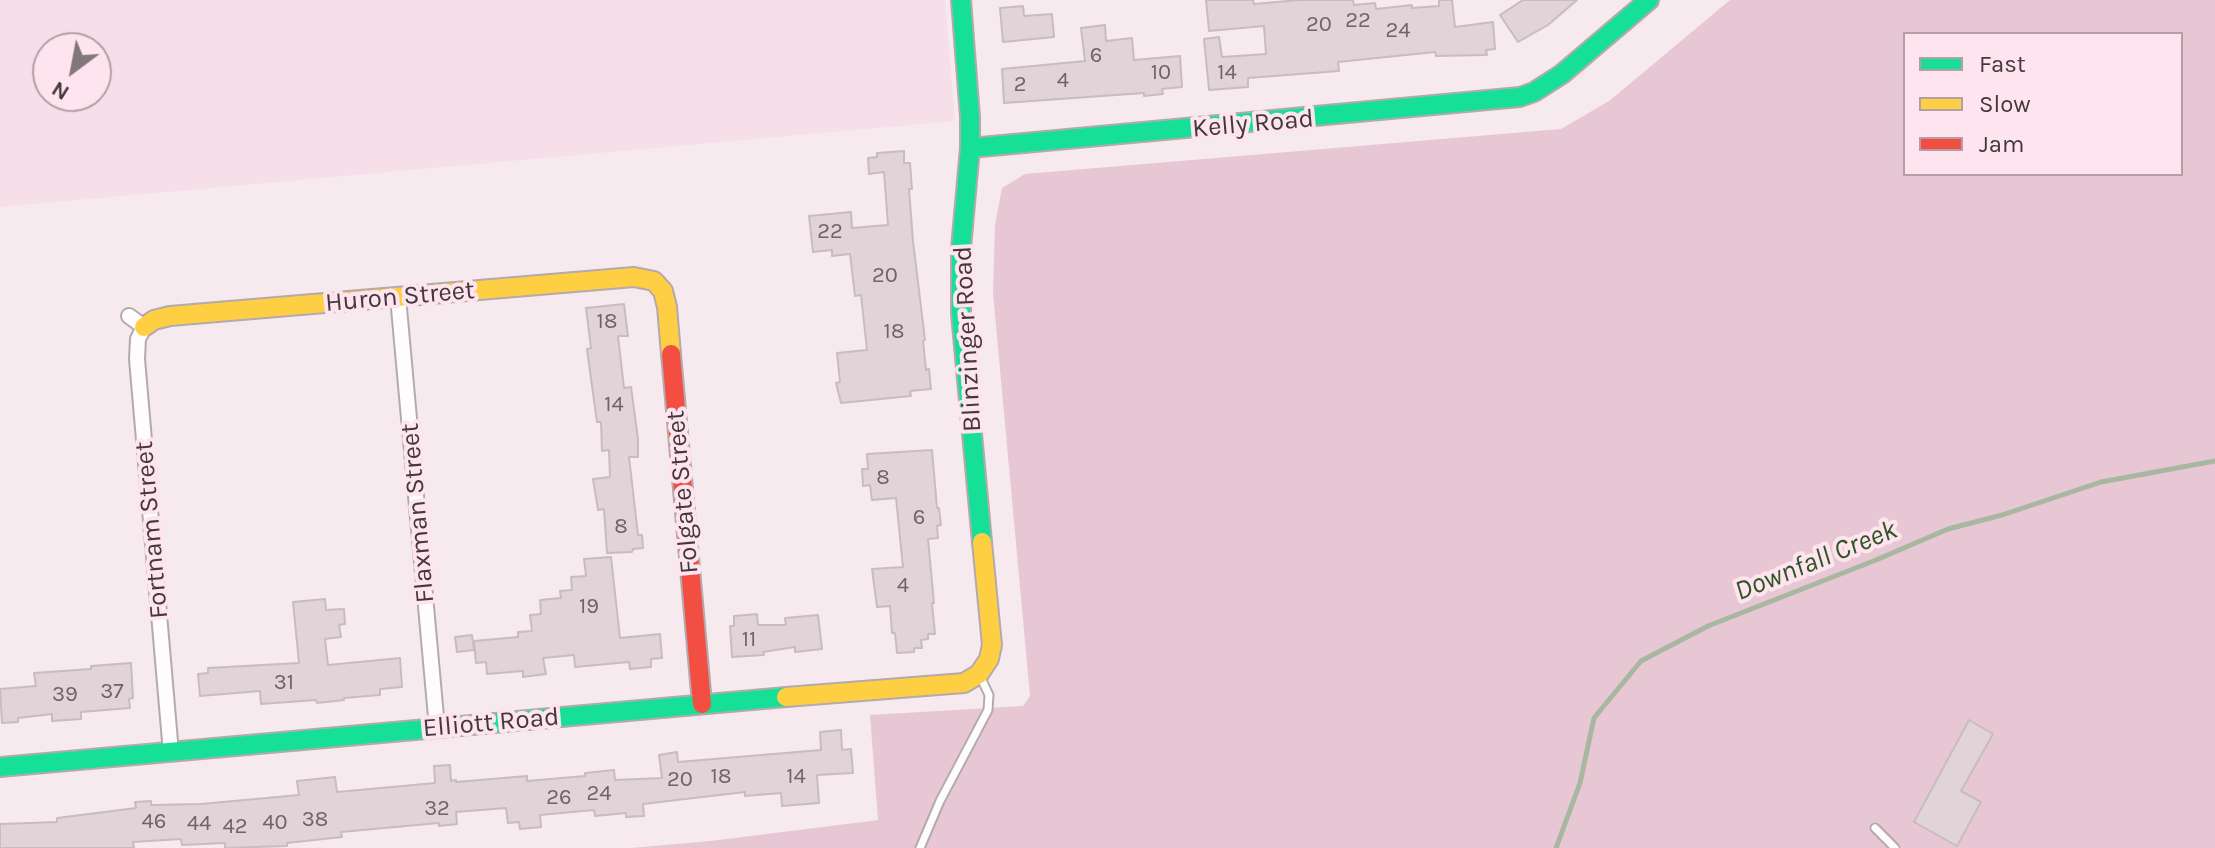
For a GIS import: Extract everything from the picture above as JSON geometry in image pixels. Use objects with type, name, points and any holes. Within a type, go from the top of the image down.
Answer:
[{"type":"street","name":"Blinzinger Road","points":[[961,0],[970,148],[961,248],[961,314],[992,645],[989,659],[979,674]]},
{"type":"street","name":"Kelly Road","points":[[970,148],[1512,99],[1534,92],[1562,74],[1649,0]]},
{"type":"street","name":"Huron Street","points":[[137,322],[170,316],[634,277],[656,283]]},
{"type":"street","name":"Folgate Street","points":[[656,283],[663,291],[667,307],[702,704]]},
{"type":"street","name":"Flaxman Street","points":[[398,297],[437,728]]},
{"type":"street","name":"Fortnam Street","points":[[137,322],[137,359],[171,753]]},
{"type":"street","name":"Elliott Road","points":[[0,767],[944,685],[964,683],[979,674]]},
{"type":"lane","points":[[920,848],[940,801],[988,710],[989,695],[979,674]]},
{"type":"lane","points":[[1875,828],[1895,848]]},
{"type":"shaded area","points":[[0,0],[945,0],[955,121],[0,207]]},
{"type":"shaded area","points":[[1730,0],[2215,0],[2215,848],[631,848],[878,820],[870,715],[1023,706],[1030,696],[993,293],[995,225],[1002,188],[1025,174],[1561,129],[1609,101]]},
{"type":"building","points":[[1206,0],[1253,0],[1254,4],[1353,0],[1354,5],[1375,3],[1376,9],[1439,6],[1439,0],[1452,0],[1455,27],[1493,22],[1495,49],[1486,50],[1487,55],[1436,56],[1435,52],[1338,62],[1339,71],[1248,78],[1248,87],[1209,90],[1204,39],[1219,37],[1222,57],[1266,54],[1264,26],[1209,31]]},
{"type":"building","points":[[1523,0],[1577,0],[1548,25],[1518,42],[1500,15]]},
{"type":"building","points":[[1023,6],[1024,16],[1052,14],[1054,37],[1003,42],[1000,8]]},
{"type":"building","points":[[1105,25],[1106,41],[1132,38],[1134,60],[1180,56],[1182,87],[1162,89],[1163,94],[1144,96],[1144,93],[1004,103],[1002,69],[1085,61],[1081,28]]},
{"type":"building","points":[[904,151],[904,163],[910,163],[913,241],[926,370],[929,369],[931,389],[910,391],[911,396],[841,403],[836,383],[840,382],[837,353],[867,350],[861,295],[855,296],[850,254],[832,256],[832,250],[813,252],[809,216],[851,212],[852,228],[888,225],[884,172],[869,174],[868,158],[877,157],[877,153]]},
{"type":"building","points":[[624,304],[628,336],[618,336],[624,388],[631,387],[638,439],[638,457],[629,457],[638,535],[642,535],[643,548],[633,549],[632,552],[607,553],[604,509],[598,510],[593,479],[610,477],[609,450],[602,451],[601,422],[597,422],[587,349],[591,348],[586,308]]},
{"type":"building","points":[[932,450],[941,525],[937,526],[938,538],[928,539],[935,634],[928,634],[928,639],[921,640],[922,648],[914,648],[914,652],[897,653],[890,606],[877,607],[872,569],[903,567],[896,498],[872,500],[870,485],[863,486],[862,469],[868,469],[867,454]]},
{"type":"building","points":[[611,557],[620,638],[660,634],[662,658],[651,659],[651,667],[630,669],[629,662],[575,667],[574,655],[543,658],[546,674],[523,677],[523,671],[487,674],[486,662],[476,663],[474,641],[518,637],[518,632],[532,631],[530,615],[541,614],[540,600],[561,598],[560,591],[572,590],[571,577],[586,576],[584,559]]},
{"type":"building","points":[[325,599],[326,610],[344,609],[345,624],[339,625],[341,637],[325,639],[328,665],[400,658],[402,687],[380,689],[380,695],[317,703],[316,700],[261,704],[260,691],[200,696],[198,674],[208,673],[208,668],[299,663],[293,602]]},
{"type":"building","points":[[757,614],[758,625],[786,625],[785,618],[818,615],[822,649],[795,652],[795,647],[763,652],[764,655],[732,657],[730,626],[734,626],[734,616]]},
{"type":"building","points":[[472,635],[474,650],[457,652],[455,637]]},
{"type":"building","points":[[131,663],[133,698],[129,699],[130,708],[81,712],[81,719],[52,721],[52,714],[2,723],[0,689],[36,686],[34,673]]},
{"type":"building","points":[[1969,720],[1993,734],[1961,791],[1981,802],[1957,846],[1914,822]]},
{"type":"building","points":[[841,730],[842,750],[851,749],[853,773],[817,775],[819,803],[782,806],[781,793],[745,796],[745,792],[643,804],[644,816],[626,817],[626,813],[595,816],[594,810],[540,815],[541,827],[520,829],[519,822],[508,823],[506,808],[456,812],[457,824],[341,832],[342,837],[287,843],[287,846],[225,848],[225,843],[182,845],[181,839],[133,842],[134,848],[0,848],[0,824],[57,822],[57,818],[136,808],[135,802],[151,801],[151,805],[201,804],[299,795],[297,781],[335,777],[337,792],[435,783],[434,766],[450,765],[451,781],[456,782],[527,776],[527,781],[614,770],[615,780],[662,778],[659,755],[677,752],[678,762],[821,750],[820,732]]},
{"type":"waterway","name":"Downfall Creek","points":[[1556,848],[1580,783],[1594,718],[1641,661],[1708,626],[1948,529],[2002,515],[2101,482],[2215,461]]},
{"type":"traffic: fast","points":[[961,0],[970,117],[961,248],[961,314],[982,542]]},
{"type":"traffic: fast","points":[[970,148],[1520,97],[1562,74],[1649,0]]},
{"type":"traffic: fast","points":[[0,767],[786,697]]},
{"type":"traffic: slow","points":[[144,327],[154,320],[170,316],[634,277],[654,281],[663,291],[671,354]]},
{"type":"traffic: slow","points":[[786,697],[964,683],[979,674],[989,659],[992,645],[982,542]]},
{"type":"traffic: jam","points":[[671,354],[702,704]]}]
